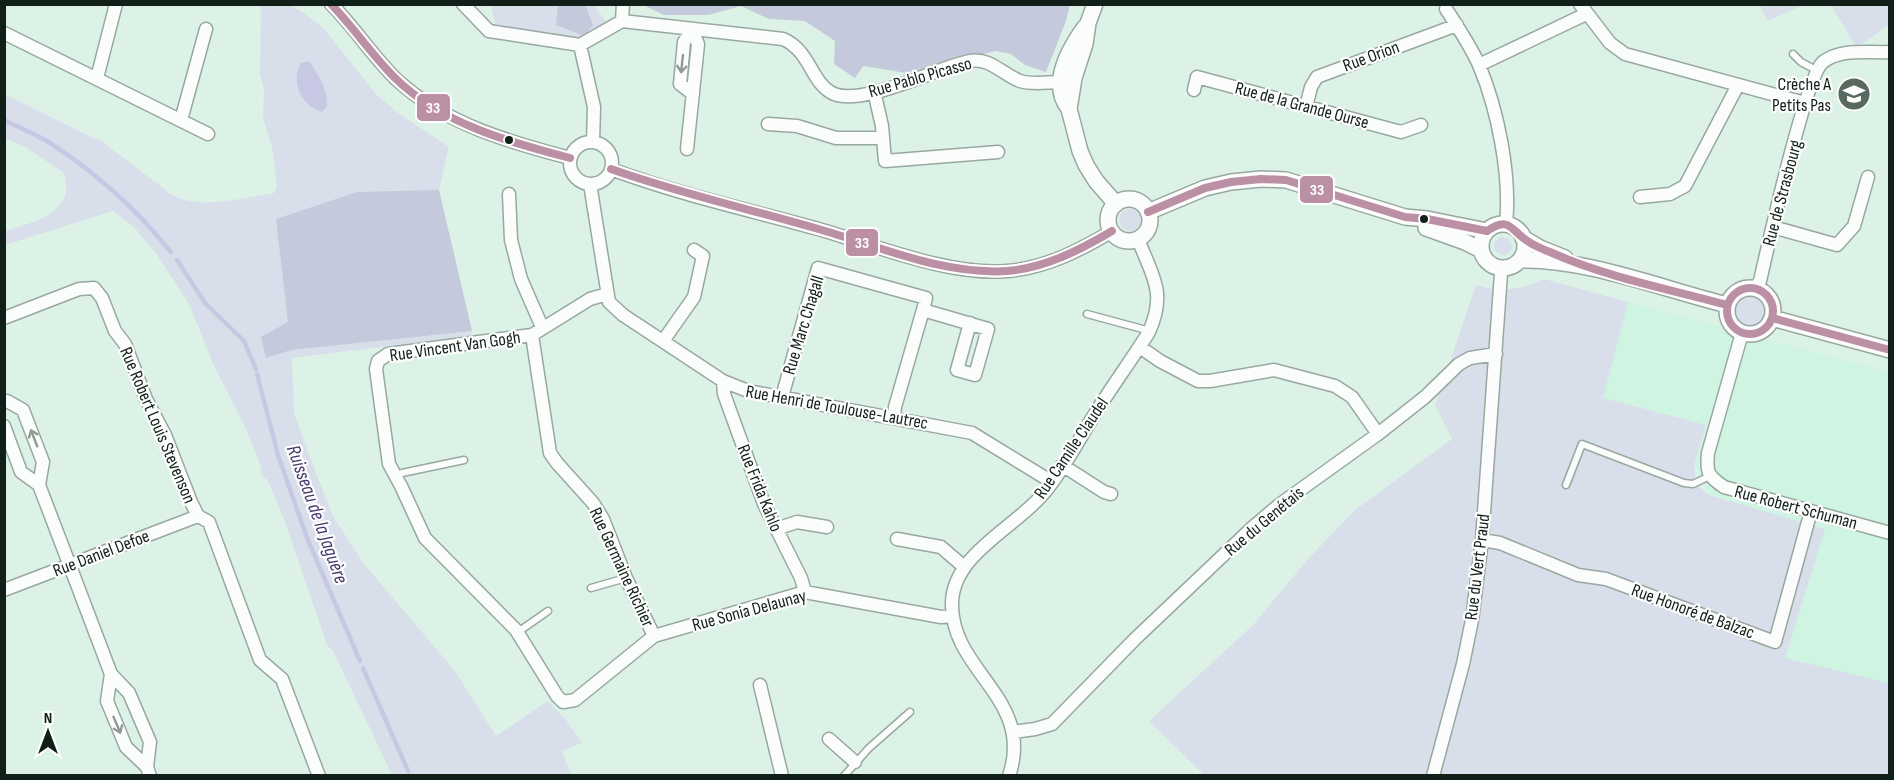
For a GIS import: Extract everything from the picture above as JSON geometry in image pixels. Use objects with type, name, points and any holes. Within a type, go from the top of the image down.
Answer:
[{"type":"street","points":[[97,78],[116,4]]},
{"type":"street","points":[[331,4],[397,79],[432,107],[480,131],[570,159]]},
{"type":"street","points":[[463,4],[489,31],[580,45],[622,21],[623,4]]},
{"type":"street","points":[[1095,4],[1074,78],[1069,109],[1086,165],[1096,181],[1116,204]]},
{"type":"street","points":[[1446,9],[1479,65],[1490,95],[1500,134],[1506,193],[1506,224]]},
{"type":"street","points":[[1479,65],[1583,9],[1610,43],[1625,54],[1805,103]]},
{"type":"street","name":"Rue Pablo Picasso","points":[[622,21],[783,39],[799,49],[823,87],[837,95],[848,96],[874,91],[912,81],[973,60],[989,63],[1022,82],[1061,82]]},
{"type":"street","points":[[1069,109],[1062,100],[1062,74],[1076,40],[1088,23]]},
{"type":"street","name":"Rue Orion","points":[[1306,107],[1311,87],[1317,77],[1457,25]]},
{"type":"street","points":[[181,120],[206,29]]},
{"type":"street","points":[[687,149],[693,94],[680,84],[684,42],[692,30]]},
{"type":"street","points":[[4,33],[208,134]]},
{"type":"street","points":[[580,45],[594,107],[593,142]]},
{"type":"street","points":[[1816,70],[1822,63],[1840,54],[1890,52]]},
{"type":"street","name":"Rue de Strasbourg","points":[[1755,288],[1760,281],[1805,103],[1816,70]]},
{"type":"street","name":"Rue de la Grande Ourse","points":[[1194,90],[1197,77],[1401,132],[1421,125]]},
{"type":"street","points":[[1640,197],[1670,194],[1685,186],[1738,85]]},
{"type":"street","points":[[874,91],[885,161],[998,152]]},
{"type":"street","points":[[768,124],[797,126],[836,138],[883,138]]},
{"type":"street","points":[[593,142],[602,145],[612,160],[611,170],[603,180],[590,184],[574,176],[570,159],[578,147],[584,143],[593,142]]},
{"type":"street","points":[[611,170],[958,269],[1006,271],[1041,266],[1075,252],[1112,231]]},
{"type":"street","points":[[1773,227],[1837,245],[1854,226],[1868,177]]},
{"type":"street","points":[[1148,212],[1205,188],[1261,179],[1286,180],[1405,217],[1487,231]]},
{"type":"street","points":[[590,184],[607,294]]},
{"type":"street","name":"Rue Germaine Richier","points":[[509,194],[511,240],[537,331],[550,453],[597,509],[654,636]]},
{"type":"street","points":[[1125,200],[1133,200],[1141,203],[1148,212],[1150,220],[1148,228],[1138,239],[1123,239],[1112,231],[1109,215],[1116,204],[1125,200]]},
{"type":"street","points":[[1405,217],[1424,228],[1481,250]]},
{"type":"street","points":[[1496,354],[1501,273],[1498,268],[1488,262],[1481,250],[1481,242],[1487,231],[1496,225],[1506,224],[1516,229],[1524,238],[1579,265]]},
{"type":"street","points":[[1498,268],[1509,268],[1520,260],[1525,250],[1524,238]]},
{"type":"street","name":"Rue Camille Claudel","points":[[1013,732],[1004,706],[961,644],[955,630],[952,616],[953,588],[963,566],[1037,500],[1052,483],[1102,402],[1150,331],[1159,297],[1155,280],[1138,239]]},
{"type":"street","points":[[663,341],[694,297],[703,256],[694,250]]},
{"type":"street","points":[[1520,260],[1579,265],[1727,305]]},
{"type":"street","name":"Rue Marc Chagall","points":[[782,397],[818,268],[926,297],[923,310]]},
{"type":"street","name":"Rue Robert Louis Stevenson","points":[[4,318],[79,289],[94,288],[102,298],[115,331],[125,344],[146,399],[165,435],[198,516],[209,522],[260,660],[282,679],[320,776]]},
{"type":"street","points":[[1743,288],[1755,288],[1769,297],[1773,309],[1772,318],[1761,331],[1742,333],[1729,322],[1727,305],[1738,291],[1743,288]]},
{"type":"street","name":"Rue Vincent Van Gogh","points":[[568,702],[563,702],[557,696],[518,632],[425,538],[389,464],[376,369],[378,361],[388,354],[537,331],[590,299],[607,294]]},
{"type":"street","name":"Rue Henri de Toulouse-Lautrec","points":[[607,294],[613,307],[736,388],[972,433],[1052,483]]},
{"type":"street","points":[[894,417],[923,310],[970,323]]},
{"type":"street","points":[[1772,318],[1890,350]]},
{"type":"street","points":[[1710,476],[1707,468],[1708,453],[1742,333]]},
{"type":"street","points":[[1140,347],[1168,366],[1198,381],[1274,370],[1335,386],[1352,397],[1378,434]]},
{"type":"street","name":"Rue du Genétais","points":[[1013,732],[1052,724],[1135,639],[1253,526],[1378,434],[1425,397],[1459,364],[1470,358],[1496,354]]},
{"type":"street","name":"Rue du Vert Praud","points":[[1433,776],[1463,664],[1472,620],[1482,540],[1496,354]]},
{"type":"street","name":"Rue Frida Kahlo","points":[[723,381],[724,394],[734,424],[776,529],[801,578],[805,592]]},
{"type":"street","points":[[5,401],[23,410],[43,462],[39,485],[111,674],[129,693],[150,742],[148,771]]},
{"type":"street","points":[[4,426],[21,472],[39,485]]},
{"type":"street","points":[[1062,465],[1104,492],[1111,494]]},
{"type":"street","name":"Rue Robert Schuman","points":[[1710,476],[1724,487],[1890,533]]},
{"type":"street","name":"Rue Honoré de Balzac","points":[[1482,540],[1500,543],[1578,575],[1606,579],[1775,642],[1811,511]]},
{"type":"street","name":"Rue Daniel Defoe","points":[[4,590],[198,516]]},
{"type":"street","points":[[776,529],[797,522],[827,527]]},
{"type":"street","points":[[897,539],[941,547],[963,566]]},
{"type":"street","name":"Rue Sonia Delaunay","points":[[568,702],[575,700],[654,636],[805,592],[941,617],[952,616]]},
{"type":"street","points":[[111,674],[107,701],[126,747],[148,771]]},
{"type":"street","points":[[760,685],[782,776]]},
{"type":"street","points":[[1009,776],[1014,756],[1013,732]]},
{"type":"street","points":[[830,739],[855,762]]},
{"type":"lane","points":[[1793,54],[1801,62],[1816,70]]},
{"type":"lane","points":[[1087,314],[1150,331]]},
{"type":"lane","points":[[1566,485],[1582,444],[1684,483],[1693,484],[1710,476]]},
{"type":"lane","points":[[395,477],[402,473],[464,460]]},
{"type":"lane","points":[[591,588],[626,578]]},
{"type":"lane","points":[[518,632],[548,611]]},
{"type":"lane","points":[[844,776],[855,762],[910,712]]},
{"type":"shaded area","points":[[585,4],[593,25],[587,33],[581,35],[556,25],[558,5]]},
{"type":"shaded area","points":[[261,5],[291,5],[304,13],[324,29],[376,94],[398,113],[449,147],[439,190],[472,331],[471,336],[292,358],[294,413],[319,481],[334,518],[365,565],[455,671],[496,736],[548,701],[566,720],[582,743],[562,751],[571,775],[392,775],[333,651],[327,645],[285,522],[268,481],[261,475],[261,467],[243,422],[214,366],[189,304],[157,255],[134,227],[113,211],[5,245],[5,231],[50,214],[63,201],[66,188],[64,173],[25,147],[5,138],[4,94],[100,140],[172,195],[196,202],[222,202],[274,193],[277,186],[272,148],[263,118],[264,90],[260,74]]},
{"type":"shaded area","points":[[491,5],[594,5],[607,23],[581,37],[551,36],[495,24]]},
{"type":"shaded area","points":[[643,5],[1070,5],[1046,72],[1025,65],[1011,54],[996,51],[906,73],[863,66],[855,78],[834,64],[835,41],[805,21],[769,19],[741,6],[708,15],[664,15]]},
{"type":"shaded area","points":[[1759,5],[1803,5],[1768,21]]},
{"type":"shaded area","points":[[1831,5],[1889,5],[1889,25],[1862,44],[1855,45]]},
{"type":"shaded area","points":[[309,61],[326,93],[327,106],[322,112],[303,99],[297,85],[301,63]]},
{"type":"shaded area","points":[[439,190],[472,331],[291,350],[266,358],[261,337],[288,322],[276,219],[357,192]]},
{"type":"shaded area","points":[[1130,209],[1138,212],[1141,220],[1138,228],[1130,231],[1122,228],[1119,220],[1122,212]]},
{"type":"shaded area","points":[[1503,237],[1509,240],[1512,246],[1509,252],[1503,255],[1497,252],[1494,246],[1497,240]]},
{"type":"shaded area","points":[[1544,279],[1628,302],[1603,398],[1706,425],[1694,465],[1696,484],[1709,495],[1825,529],[1785,658],[1889,683],[1889,775],[1204,775],[1149,721],[1253,625],[1308,559],[1355,510],[1452,439],[1435,405],[1476,285],[1502,290],[1527,286]]},
{"type":"shaded area","points":[[1749,296],[1760,301],[1765,312],[1760,323],[1749,328],[1738,323],[1733,312],[1738,301]]},
{"type":"shaded area","points":[[1625,301],[1889,372],[1889,683],[1785,658],[1824,529],[1709,495],[1694,465],[1603,398]]},
{"type":"waterway","name":"Ruisseau de la Jaguère","points":[[4,120],[45,140],[100,179],[144,221],[171,252]]},
{"type":"waterway","name":"Ruisseau de la Jaguère","points":[[177,260],[205,303],[244,341],[256,369]]},
{"type":"waterway","name":"Ruisseau de la Jaguère","points":[[257,374],[278,455],[307,538],[360,661]]},
{"type":"waterway","name":"Ruisseau de la Jaguère","points":[[363,668],[408,771]]},
{"type":"transit line","name":"33","points":[[331,4],[395,78],[434,108],[500,138],[570,158]]},
{"type":"transit line","name":"33","points":[[611,169],[914,259],[960,269],[1007,271],[1035,266],[1075,251],[1112,231]]},
{"type":"transit line","name":"33","points":[[1148,212],[1205,188],[1261,179],[1286,180],[1405,217],[1487,231]]},
{"type":"transit line","name":"33","points":[[1487,231],[1505,224],[1526,240],[1571,261],[1637,282],[1727,305]]},
{"type":"transit line","name":"33","points":[[1750,288],[1766,295],[1773,311],[1766,327],[1750,334],[1734,327],[1727,311],[1734,295],[1750,288]]},
{"type":"transit line","name":"33","points":[[1772,318],[1890,350]]},
{"type":"place","name":"Crèche A Petits Pas","points":[[1854,94]]}]
